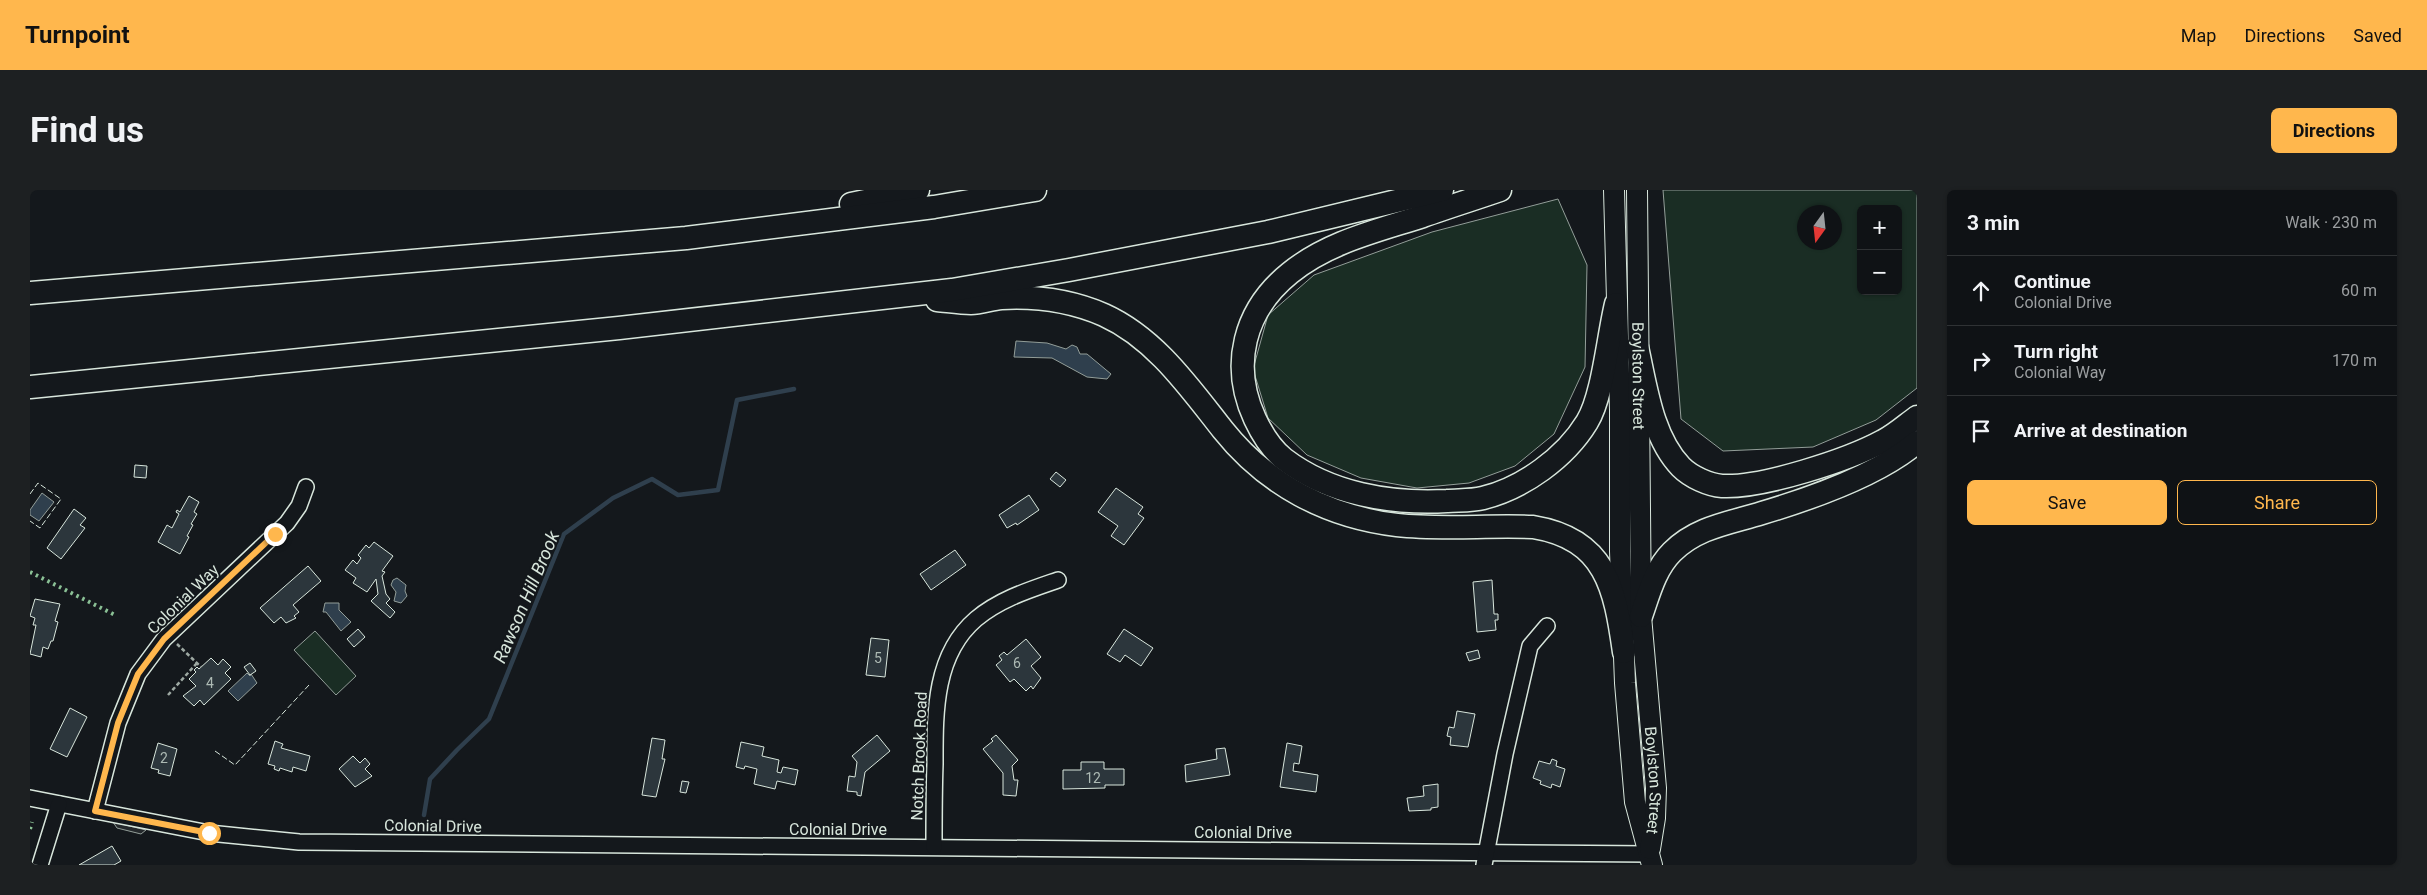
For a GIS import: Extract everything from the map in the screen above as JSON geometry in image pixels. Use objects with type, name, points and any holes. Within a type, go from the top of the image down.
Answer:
[{"type":"highway","points":[[736,231],[780,216],[856,204],[918,190]]},
{"type":"highway","points":[[30,292],[564,250],[686,238],[924,208],[1035,190]]},
{"type":"highway","points":[[30,387],[610,329],[899,296],[1069,270],[1268,232],[1442,190]]},
{"type":"highway","points":[[1500,190],[1350,239],[1304,263],[1277,284],[1258,310],[1249,329],[1244,343],[1241,369],[1243,384],[1252,414],[1268,443],[1278,454],[1298,468],[1340,488],[1372,497],[1403,502],[1484,498],[1524,482],[1545,467],[1568,446],[1590,416],[1627,303]]},
{"type":"highway","points":[[899,296],[972,303],[1001,298],[1034,298],[1073,304],[1105,316],[1129,329],[1154,350],[1183,380],[1229,438],[1264,473],[1309,500],[1344,514],[1398,525],[1533,527],[1553,530],[1569,537],[1595,558],[1608,579],[1618,614],[1624,652]]},
{"type":"highway","points":[[1637,347],[1654,418],[1670,454],[1683,469],[1709,484],[1734,486],[1758,484],[1821,466],[1886,440],[1917,417]]},
{"type":"highway","points":[[1640,616],[1661,565],[1671,553],[1694,535],[1718,525],[1762,513],[1866,475],[1907,451],[1917,442]]},
{"type":"main road","name":"Boylston Street","points":[[1614,190],[1627,303],[1637,347],[1640,616],[1656,788],[1651,859]]},
{"type":"main road","name":"Boylston Street","points":[[1637,190],[1620,410],[1620,551],[1624,652],[1634,796],[1639,823],[1651,859]]},
{"type":"street","name":"Colonial Way","points":[[95,811],[118,723],[128,694],[146,661],[169,636],[287,523],[300,506],[306,487]]},
{"type":"street","name":"Notch Brook Road","points":[[934,847],[935,708],[939,685],[947,661],[966,628],[986,611],[1009,598],[1058,580]]},
{"type":"street","points":[[1485,858],[1505,754],[1530,646],[1547,626]]},
{"type":"street","name":"Colonial Drive","points":[[30,798],[213,834],[299,842],[934,847],[1485,858],[1651,859]]},
{"type":"street","points":[[40,865],[59,804]]},
{"type":"path","points":[[169,636],[201,667]]},
{"type":"path","points":[[168,695],[197,663]]},
{"type":"green space","points":[[1663,190],[1917,190],[1917,388],[1876,420],[1813,447],[1723,451],[1681,419]]},
{"type":"green space","points":[[1558,199],[1587,265],[1585,367],[1554,434],[1515,466],[1469,483],[1417,488],[1361,478],[1307,455],[1268,418],[1253,369],[1268,315],[1314,275],[1432,232]]},
{"type":"green space","points":[[315,631],[356,676],[336,695],[294,650]]},
{"type":"shaded area","points":[[113,822],[146,830],[141,834],[117,828]]},
{"type":"water","points":[[1016,341],[1047,343],[1066,349],[1072,345],[1077,347],[1080,354],[1087,354],[1111,374],[1107,379],[1087,377],[1052,358],[1014,357]]},
{"type":"water","points":[[42,493],[54,502],[39,521],[30,515],[30,510]]},
{"type":"water","points":[[397,578],[406,585],[405,591],[407,596],[401,603],[394,601],[396,592],[391,585],[393,580]]},
{"type":"water","points":[[325,603],[339,603],[339,610],[351,622],[341,631],[326,612],[323,612]]},
{"type":"water","points":[[247,673],[250,676],[251,674],[257,683],[238,701],[228,691]]},
{"type":"building","points":[[135,465],[147,466],[146,478],[134,477]]},
{"type":"building","points":[[1056,472],[1066,480],[1060,487],[1050,479]]},
{"type":"building","points":[[1116,488],[1143,507],[1138,514],[1144,518],[1124,545],[1111,536],[1118,526],[1098,512]]},
{"type":"building","points":[[1029,495],[1039,510],[1017,525],[1016,523],[1007,528],[999,515]]},
{"type":"building","points":[[189,496],[199,502],[194,512],[197,514],[187,536],[189,537],[180,554],[158,542],[167,525],[172,528],[179,514],[176,512],[177,510],[180,512]]},
{"type":"building","points":[[74,509],[86,518],[80,525],[85,528],[61,559],[47,548]]},
{"type":"building","points":[[374,542],[393,556],[382,571],[385,572],[382,576],[386,594],[390,599],[386,603],[395,612],[390,618],[371,601],[378,594],[376,579],[367,592],[353,583],[356,578],[345,570],[353,560],[357,564],[361,558],[358,555],[366,545],[369,548]]},
{"type":"building","points":[[955,550],[966,565],[931,590],[920,574]]},
{"type":"building","points":[[308,566],[321,581],[293,605],[299,612],[294,616],[296,618],[286,623],[281,617],[274,623],[260,608]]},
{"type":"building","points":[[1492,580],[1494,614],[1498,614],[1498,620],[1495,620],[1496,630],[1477,632],[1473,582]]},
{"type":"building","points":[[35,599],[60,604],[55,621],[58,622],[53,641],[51,641],[48,649],[43,647],[41,657],[30,654],[36,625],[33,625],[35,618],[30,616]]},
{"type":"building","points":[[358,629],[365,637],[354,647],[347,639]]},
{"type":"building","points":[[1124,629],[1153,648],[1141,666],[1125,655],[1120,662],[1107,654]]},
{"type":"building","points":[[871,638],[889,640],[885,677],[866,675]]},
{"type":"building","points":[[1026,639],[1041,657],[1031,666],[1041,678],[1033,689],[1031,686],[1026,691],[1014,679],[1010,682],[996,665],[1002,660],[999,656],[1004,652],[1007,655]]},
{"type":"building","points":[[1478,650],[1480,658],[1469,661],[1466,653]]},
{"type":"building","points":[[211,658],[218,665],[223,659],[231,667],[225,673],[231,679],[204,705],[200,700],[194,706],[183,696],[196,686],[189,679],[196,672],[194,670],[197,667],[199,669]]},
{"type":"building","points":[[250,663],[256,671],[250,675],[244,667]]},
{"type":"building","points":[[70,708],[87,717],[67,757],[50,749]]},
{"type":"building","points":[[1457,711],[1475,714],[1468,747],[1450,745],[1451,737],[1447,736],[1449,727],[1454,728]]},
{"type":"building","points":[[877,735],[890,751],[865,772],[861,796],[857,795],[857,792],[847,791],[849,776],[855,777],[857,762],[852,756]]},
{"type":"building","points":[[996,735],[1018,760],[1012,766],[1014,780],[1018,780],[1016,796],[1003,795],[1003,773],[983,749],[993,741],[991,739]]},
{"type":"building","points":[[652,738],[665,740],[662,759],[665,759],[656,797],[642,795]]},
{"type":"building","points":[[275,741],[283,744],[281,748],[310,756],[306,771],[293,767],[292,772],[280,768],[279,771],[274,769],[275,766],[268,764]]},
{"type":"building","points":[[741,742],[764,747],[762,756],[779,760],[777,772],[781,773],[783,767],[798,770],[795,785],[777,781],[775,789],[754,784],[757,769],[745,766],[744,769],[736,767]]},
{"type":"building","points":[[158,743],[177,749],[170,776],[158,773],[159,770],[151,768]]},
{"type":"building","points":[[1287,743],[1302,746],[1299,764],[1294,763],[1293,771],[1318,775],[1316,792],[1280,787]]},
{"type":"building","points":[[1225,748],[1230,775],[1186,782],[1185,765],[1217,759],[1216,749]]},
{"type":"building","points":[[353,756],[360,763],[365,758],[370,764],[365,769],[372,776],[355,787],[339,769]]},
{"type":"building","points":[[1552,759],[1557,761],[1556,766],[1565,769],[1560,787],[1552,784],[1551,788],[1540,784],[1541,781],[1533,778],[1539,761],[1550,764]]},
{"type":"building","points":[[1081,762],[1104,762],[1104,769],[1124,769],[1124,785],[1105,785],[1105,788],[1063,789],[1063,770],[1081,770]]},
{"type":"building","points":[[682,781],[689,782],[686,793],[680,792]]},
{"type":"building","points":[[1438,784],[1438,807],[1431,808],[1431,810],[1409,811],[1407,798],[1424,796],[1423,786]]},
{"type":"building","points":[[112,846],[121,861],[114,865],[79,865]]},
{"type":"waterway","name":"Rawson Hill Brook","points":[[424,815],[430,779],[489,719],[564,534],[613,498],[652,479],[678,495],[718,490],[737,400],[794,389]]},
{"type":"hedge","points":[[30,572],[117,616]]},
{"type":"hedge","points":[[30,829],[32,822]]},
{"type":"fence","points":[[30,494],[38,483],[61,499],[40,528],[30,521]]},
{"type":"fence","points":[[215,751],[235,765],[309,685]]},
{"type":"route","points":[[209,833],[95,811],[102,778],[128,694],[146,661],[164,639],[275,534]]}]
